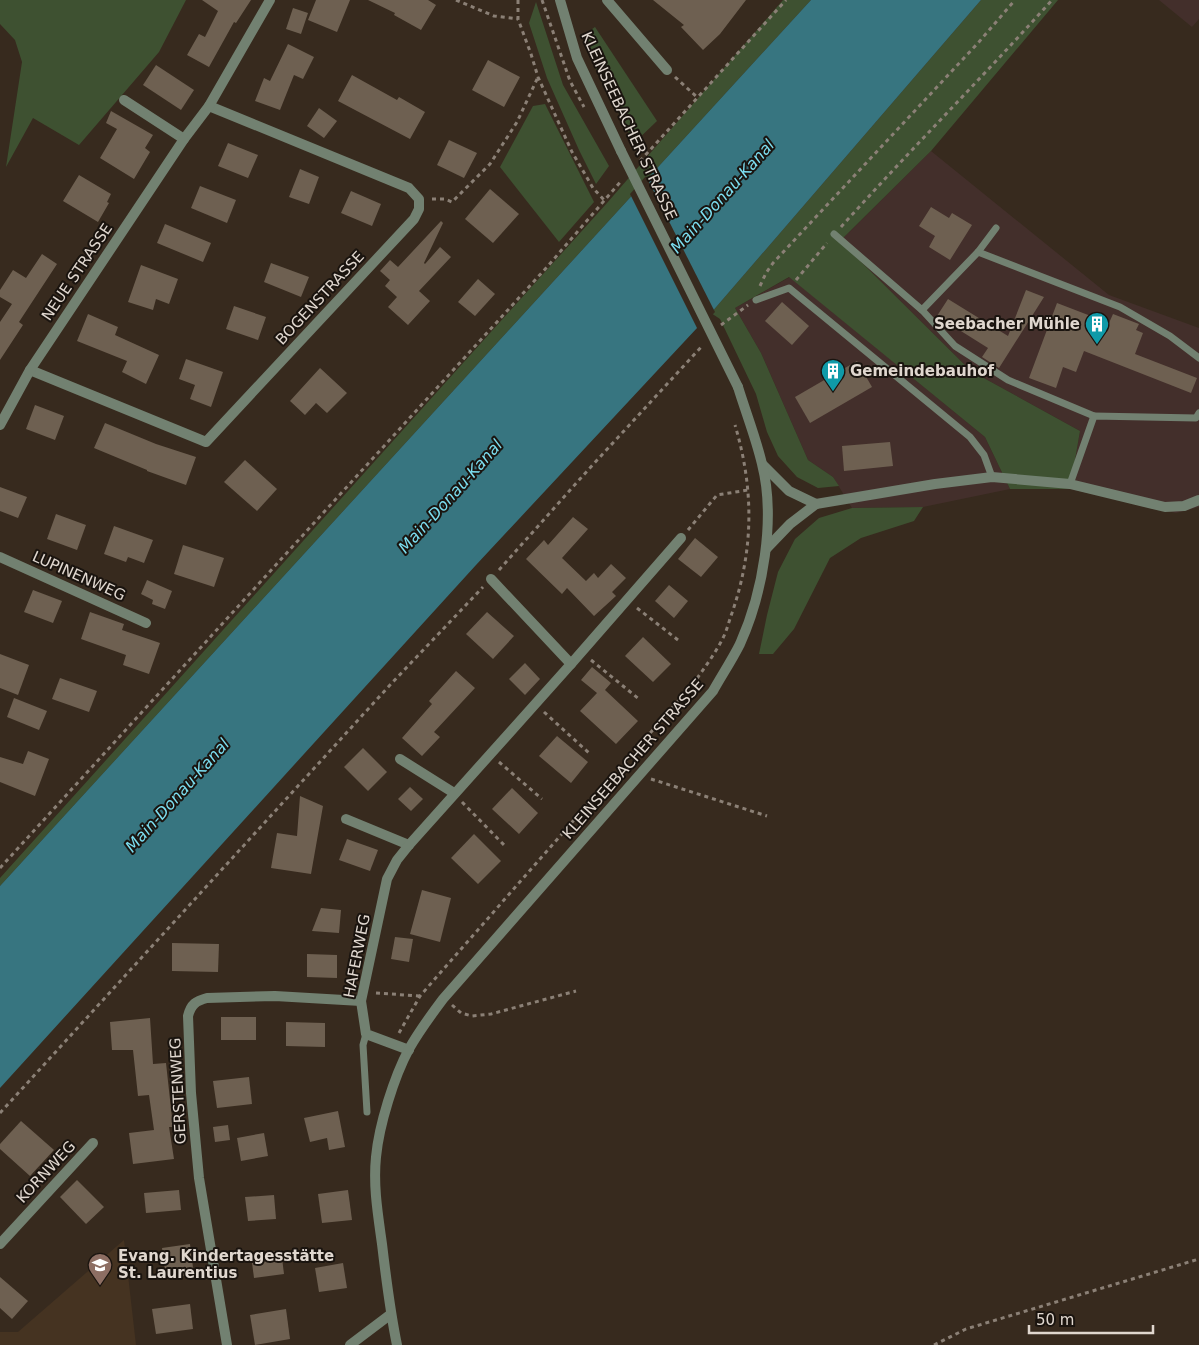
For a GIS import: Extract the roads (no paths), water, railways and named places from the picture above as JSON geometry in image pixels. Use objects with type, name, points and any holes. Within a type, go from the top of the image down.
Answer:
[{"type":"street","name":"NEUE STRASSE","points":[[0,425],[30,370],[184,139],[209,106],[270,0]]},
{"type":"street","name":"KLEINSEEBACHER STRASSE","points":[[397,1345],[391,1314],[374,1183],[376,1156],[382,1126],[409,1050],[443,998],[713,691],[740,644],[755,601],[766,550],[767,506],[763,465],[738,387],[577,58],[560,0]]},
{"type":"street","points":[[606,0],[667,70]]},
{"type":"street","points":[[124,100],[184,139]]},
{"type":"street","name":"BOGENSTRASSE","points":[[30,370],[206,442],[414,219],[419,209],[419,199],[408,188],[209,106]]},
{"type":"street","points":[[763,465],[789,491],[816,504]]},
{"type":"street","points":[[766,550],[790,524],[816,504],[935,484],[992,477],[1070,484],[1165,507],[1184,506],[1199,500]]},
{"type":"street","name":"HAFERWEG","points":[[366,1034],[362,996],[387,879],[397,860],[408,845],[582,652],[681,538]]},
{"type":"street","name":"LUPINENWEG","points":[[0,557],[146,623]]},
{"type":"street","points":[[491,579],[571,664]]},
{"type":"street","points":[[400,760],[454,794]]},
{"type":"street","points":[[346,819],[408,845]]},
{"type":"street","name":"GERSTENWEG","points":[[228,1345],[199,1178],[191,1093],[188,1016],[190,1008],[196,1001],[207,998],[362,996]]},
{"type":"street","points":[[366,1034],[409,1050]]},
{"type":"street","name":"KORNWEG","points":[[0,1244],[93,1143]]},
{"type":"street","points":[[350,1345],[391,1314]]},
{"type":"lane","points":[[922,310],[978,252],[996,228]]},
{"type":"lane","points":[[834,234],[922,310],[955,346],[1008,380],[1094,416],[1196,418],[1199,413]]},
{"type":"lane","points":[[978,252],[1120,307],[1170,336],[1199,358]]},
{"type":"lane","points":[[756,300],[789,288],[970,437],[984,455],[992,477]]},
{"type":"lane","points":[[1070,484],[1094,416]]},
{"type":"lane","points":[[366,1034],[364,1045],[367,1112]]},
{"type":"water","name":"Main-Donau-Kanal","points":[[811,0],[981,0],[711,313],[476,565],[0,1088],[0,886]]},
{"type":"place","name":"Seebacher Mühle","points":[[1097,345]]},
{"type":"place","name":"Gemeindebauhof","points":[[833,392]]},
{"type":"place","name":"Evang. Kindertagesstätte St. Laurentius","points":[[100,1286]]}]
